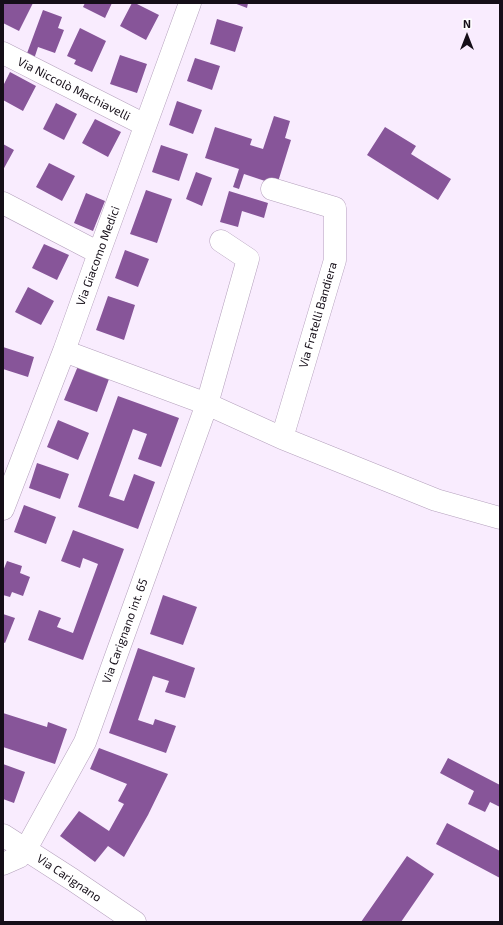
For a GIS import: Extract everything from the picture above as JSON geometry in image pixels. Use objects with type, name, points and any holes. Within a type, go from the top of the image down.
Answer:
[{"type":"street","name":"Via Giacomo Medici","points":[[3,509],[11,459],[64,351],[98,253],[190,3]]},
{"type":"street","name":"Via Niccolò Machiavelli","points":[[3,53],[145,125]]},
{"type":"street","name":"Via Fratelli Bandiera","points":[[272,189],[335,208],[335,260],[282,438]]},
{"type":"street","points":[[3,203],[98,253]]},
{"type":"street","name":"Via Carignano int. 65","points":[[26,849],[85,742],[207,404],[248,259],[221,241]]},
{"type":"street","points":[[64,351],[207,404],[282,438],[436,500],[500,518]]},
{"type":"street","name":"Via Carignano","points":[[3,835],[135,922]]},
{"type":"street","points":[[3,864],[19,857],[26,849]]},
{"type":"building","points":[[3,3],[33,3],[19,31],[3,23]]},
{"type":"building","points":[[85,3],[112,3],[105,18],[83,7]]},
{"type":"building","points":[[132,3],[135,3],[159,15],[146,40],[120,26]]},
{"type":"building","points":[[234,3],[248,3],[247,8]]},
{"type":"building","points":[[43,10],[62,17],[58,28],[64,30],[55,53],[38,47],[34,59],[26,56]]},
{"type":"building","points":[[217,19],[243,27],[235,52],[210,44]]},
{"type":"building","points":[[80,28],[106,41],[92,72],[74,64],[76,60],[67,56]]},
{"type":"building","points":[[120,55],[147,64],[137,93],[110,84]]},
{"type":"building","points":[[195,58],[220,66],[212,90],[187,81]]},
{"type":"building","points":[[10,72],[36,86],[23,111],[3,100],[3,86]]},
{"type":"building","points":[[177,101],[202,110],[193,134],[169,125]]},
{"type":"building","points":[[56,103],[77,114],[64,140],[43,129]]},
{"type":"building","points":[[274,116],[290,121],[285,138],[291,140],[277,185],[244,174],[239,189],[233,187],[239,169],[205,158],[215,127],[252,139],[250,145],[263,149]]},
{"type":"building","points":[[95,119],[121,132],[108,157],[82,143]]},
{"type":"building","points":[[385,127],[416,146],[411,154],[451,179],[438,200],[367,155]]},
{"type":"building","points":[[3,144],[14,150],[3,170]]},
{"type":"building","points":[[161,145],[188,154],[179,181],[152,172]]},
{"type":"building","points":[[49,163],[75,176],[62,201],[36,187]]},
{"type":"building","points":[[196,172],[212,178],[202,206],[186,199]]},
{"type":"building","points":[[146,190],[172,199],[157,243],[130,234]]},
{"type":"building","points":[[229,191],[268,203],[264,218],[242,211],[238,227],[220,222]]},
{"type":"building","points":[[86,193],[105,201],[93,231],[74,223]]},
{"type":"building","points":[[44,244],[69,255],[57,280],[32,268]]},
{"type":"building","points":[[125,250],[149,259],[138,287],[115,278]]},
{"type":"building","points":[[28,287],[54,301],[41,325],[15,312]]},
{"type":"building","points":[[108,296],[135,305],[124,340],[96,330]]},
{"type":"building","points":[[3,347],[34,357],[28,377],[3,369]]},
{"type":"building","points":[[78,366],[109,379],[97,412],[64,400]]},
{"type":"building","points":[[118,396],[179,418],[161,467],[138,459],[147,434],[133,429],[109,496],[124,501],[134,474],[155,482],[138,529],[78,507]]},
{"type":"building","points":[[58,420],[89,433],[78,460],[47,447]]},
{"type":"building","points":[[37,463],[69,474],[60,499],[29,488]]},
{"type":"building","points":[[24,505],[56,517],[46,544],[14,532]]},
{"type":"building","points":[[73,530],[124,549],[83,660],[28,640],[39,610],[61,618],[57,627],[73,633],[98,564],[83,558],[80,568],[61,561]]},
{"type":"building","points":[[7,561],[22,566],[20,573],[30,577],[23,596],[12,592],[10,597],[3,595],[3,571]]},
{"type":"building","points":[[163,595],[197,607],[183,645],[150,634]]},
{"type":"building","points":[[3,614],[15,618],[5,643],[3,642]]},
{"type":"building","points":[[138,648],[195,668],[185,698],[165,692],[169,681],[153,676],[138,720],[153,725],[155,719],[176,726],[166,753],[109,733]]},
{"type":"building","points":[[3,713],[47,727],[48,722],[67,729],[55,764],[3,747]]},
{"type":"building","points":[[99,748],[168,774],[148,815],[124,857],[108,846],[95,862],[60,836],[79,811],[109,831],[124,804],[118,801],[127,784],[90,769]]},
{"type":"building","points":[[448,758],[500,785],[500,807],[490,802],[485,812],[468,804],[474,791],[440,773]]},
{"type":"building","points":[[3,764],[25,772],[14,803],[3,799]]},
{"type":"building","points":[[447,823],[500,851],[500,878],[436,844]]},
{"type":"building","points":[[407,856],[434,874],[401,922],[361,922]]}]
